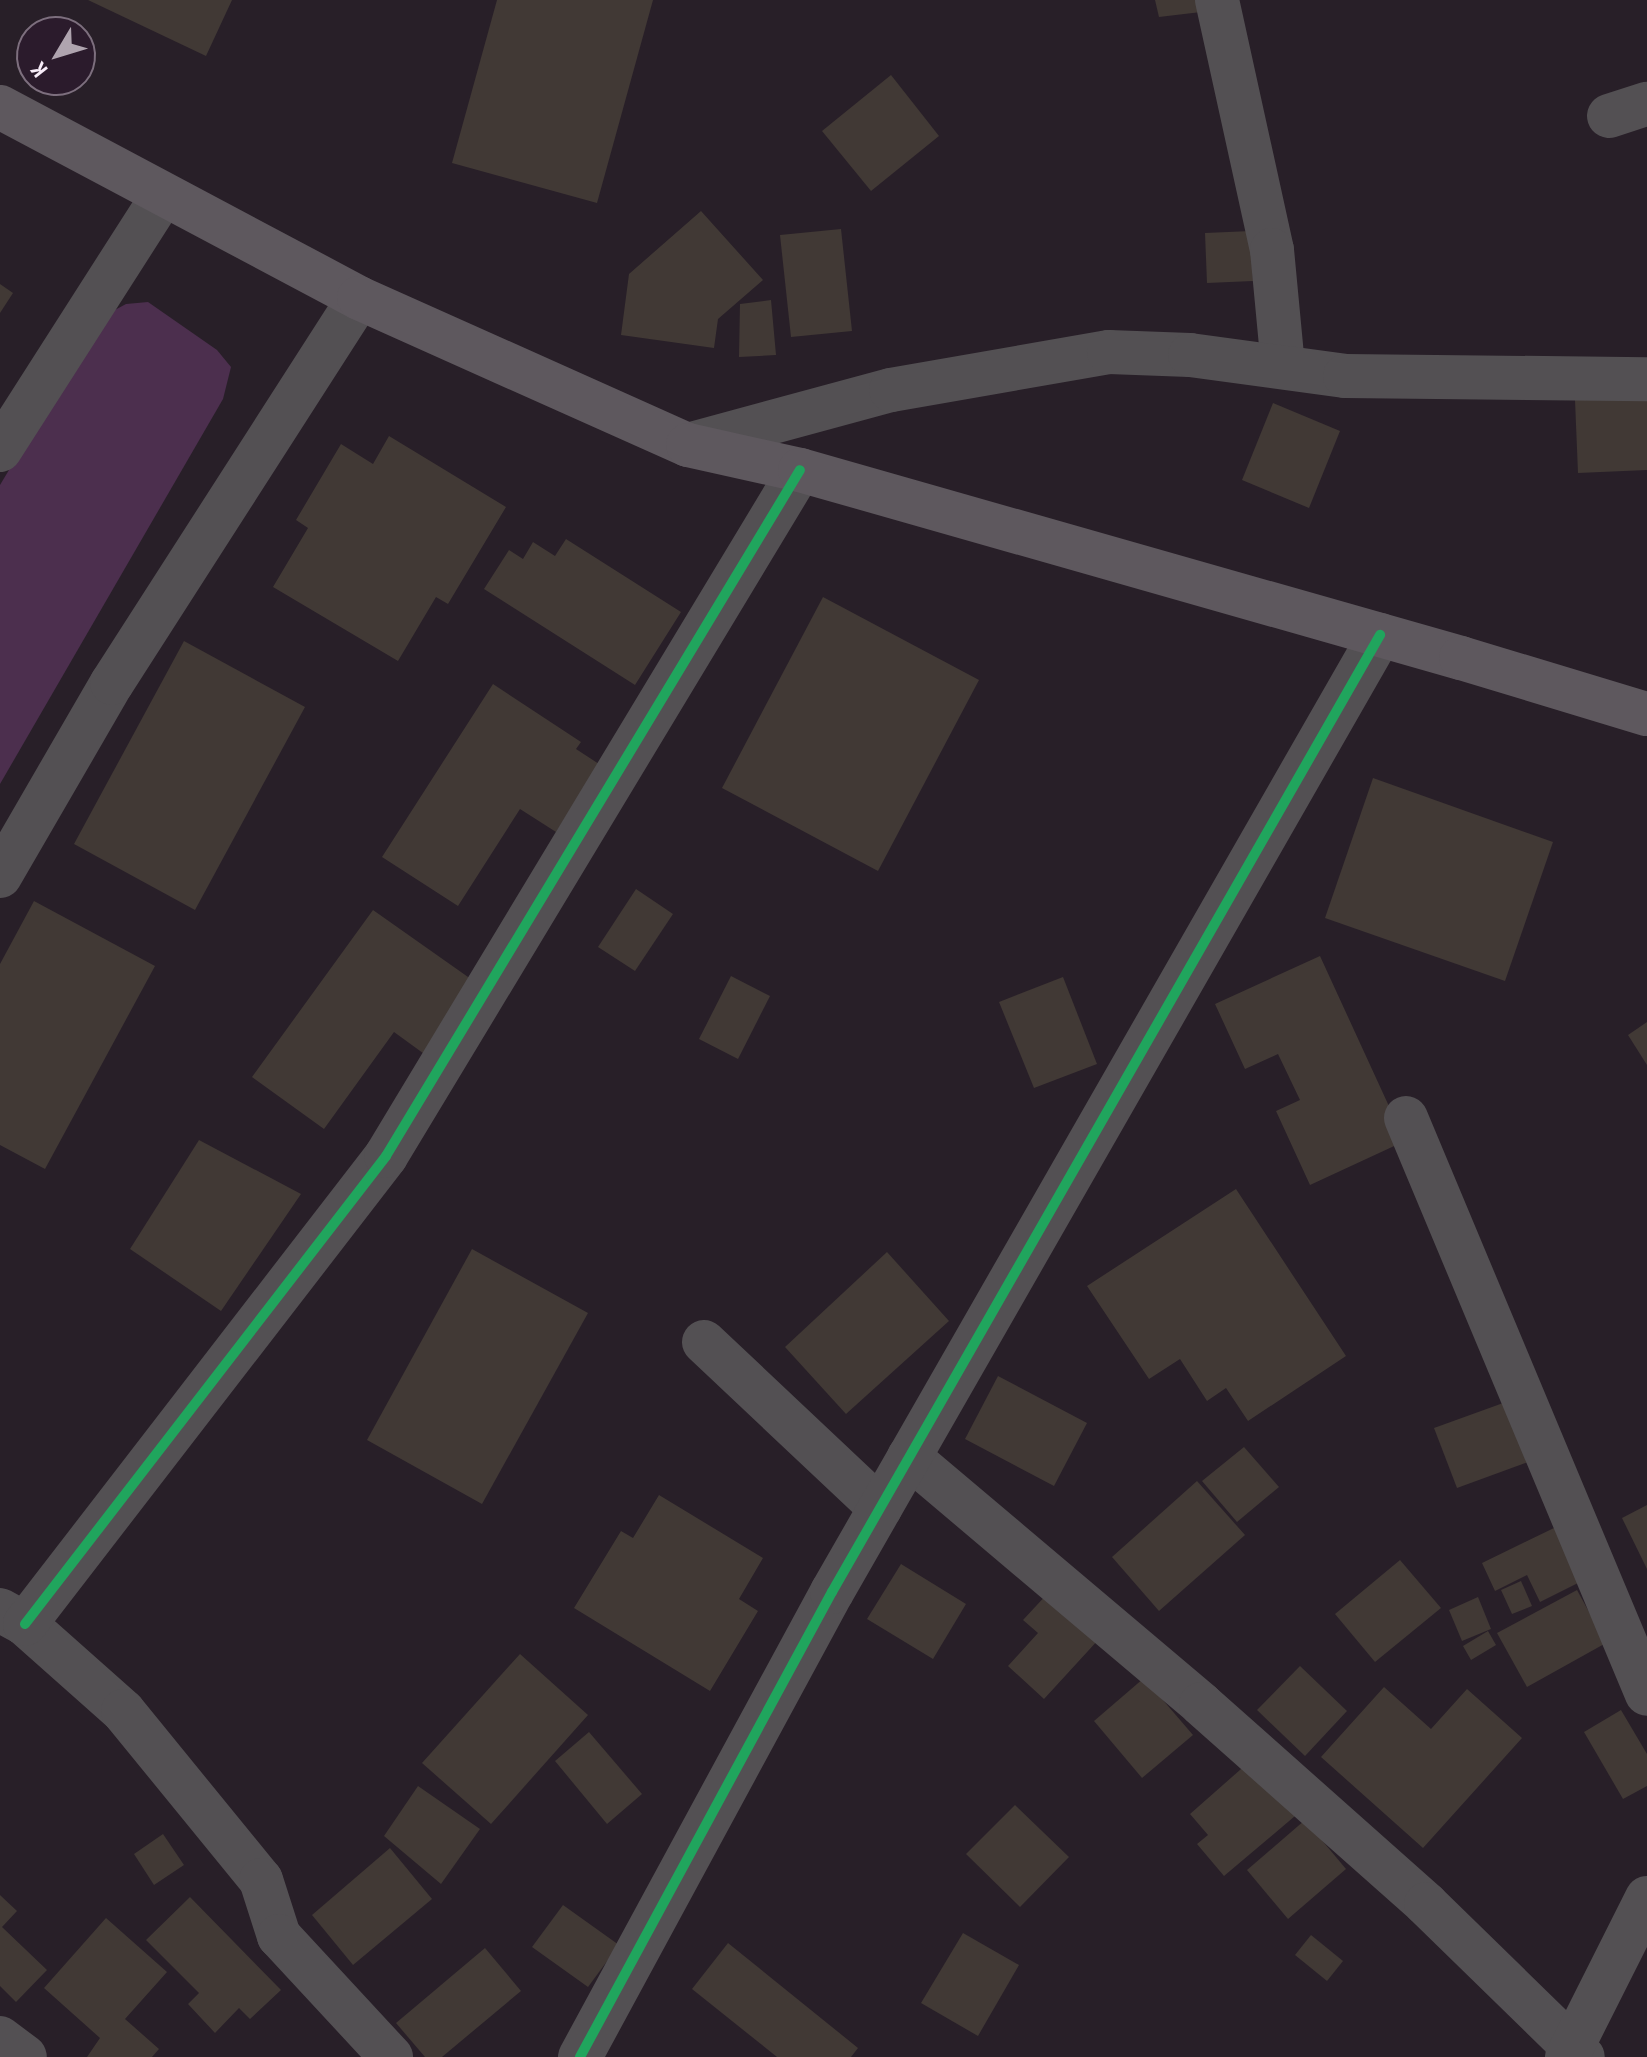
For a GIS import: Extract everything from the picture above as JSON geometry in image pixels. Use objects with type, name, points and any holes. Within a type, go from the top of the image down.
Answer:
[{"type":"main road","points":[[0,107],[359,298],[688,445],[800,470],[1647,714]]},
{"type":"street","points":[[1217,0],[1272,250],[1283,366]]},
{"type":"street","points":[[0,450],[163,195]]},
{"type":"street","points":[[0,876],[112,683],[359,298]]},
{"type":"street","points":[[688,445],[891,390],[1109,352],[1190,355],[1345,376],[1647,379]]},
{"type":"street","points":[[391,2057],[279,1936],[261,1880],[123,1711],[12,1617],[386,1156],[800,470]]},
{"type":"street","points":[[580,2057],[880,1508],[1380,635]]},
{"type":"street","points":[[1406,1118],[1647,1694]]},
{"type":"street","points":[[704,1342],[880,1508]]},
{"type":"street","points":[[909,1457],[1272,1767],[1426,1904],[1574,2054],[1647,1898]]},
{"type":"street","points":[[0,2038],[25,2057]]},
{"type":"shaded area","points":[[148,302],[217,350],[231,367],[223,399],[0,784],[0,485],[100,318],[126,304]]},
{"type":"building","points":[[88,0],[232,0],[206,56]]},
{"type":"building","points":[[497,0],[653,0],[597,203],[452,163]]},
{"type":"building","points":[[1155,0],[1199,0],[1201,12],[1159,17]]},
{"type":"building","points":[[891,75],[939,136],[871,191],[822,131]]},
{"type":"building","points":[[701,211],[763,280],[718,319],[714,348],[621,335],[629,274]]},
{"type":"building","points":[[841,229],[852,331],[791,337],[780,235]]},
{"type":"building","points":[[1251,231],[1253,281],[1207,283],[1205,233]]},
{"type":"building","points":[[0,284],[13,293],[0,313]]},
{"type":"building","points":[[771,300],[776,355],[739,357],[740,304]]},
{"type":"building","points":[[1647,396],[1647,470],[1578,473],[1575,400]]},
{"type":"building","points":[[1273,403],[1340,431],[1309,508],[1242,480]]},
{"type":"building","points":[[389,436],[506,507],[448,604],[436,597],[398,661],[273,587],[308,528],[296,520],[341,444],[373,464]]},
{"type":"building","points":[[566,539],[681,612],[635,685],[484,589],[509,550],[523,559],[533,542],[555,556]]},
{"type":"building","points":[[823,597],[979,680],[878,871],[722,788]]},
{"type":"building","points":[[184,641],[305,707],[195,910],[74,844]]},
{"type":"building","points":[[493,684],[581,742],[576,749],[599,764],[556,832],[520,809],[458,906],[382,857]]},
{"type":"building","points":[[1373,778],[1553,842],[1505,981],[1325,918]]},
{"type":"building","points":[[636,889],[673,914],[635,971],[598,947]]},
{"type":"building","points":[[34,901],[155,966],[45,1169],[0,1145],[0,964]]},
{"type":"building","points":[[373,910],[478,984],[427,1056],[394,1032],[324,1129],[252,1077]]},
{"type":"building","points":[[1320,956],[1405,1141],[1310,1185],[1276,1111],[1300,1100],[1278,1054],[1245,1069],[1215,1004]]},
{"type":"building","points":[[731,976],[770,996],[738,1059],[699,1039]]},
{"type":"building","points":[[1063,977],[1097,1064],[1034,1088],[999,1002]]},
{"type":"building","points":[[1647,1022],[1647,1065],[1628,1035]]},
{"type":"building","points":[[199,1140],[301,1194],[221,1311],[130,1249]]},
{"type":"building","points":[[1236,1189],[1346,1356],[1248,1421],[1226,1388],[1207,1401],[1180,1359],[1149,1379],[1087,1286]]},
{"type":"building","points":[[472,1249],[588,1313],[482,1504],[367,1440]]},
{"type":"building","points":[[887,1252],[949,1321],[846,1414],[785,1347]]},
{"type":"building","points":[[998,1376],[1087,1423],[1054,1486],[965,1439]]},
{"type":"building","points":[[1517,1398],[1539,1458],[1457,1488],[1434,1428]]},
{"type":"building","points":[[1244,1447],[1279,1487],[1237,1522],[1202,1481]]},
{"type":"building","points":[[1197,1481],[1245,1535],[1159,1611],[1112,1557]]},
{"type":"building","points":[[659,1495],[763,1558],[739,1599],[758,1611],[710,1691],[574,1608],[621,1531],[633,1538]]},
{"type":"building","points":[[1647,1505],[1647,1569],[1622,1518]]},
{"type":"building","points":[[1556,1527],[1582,1581],[1540,1602],[1527,1575],[1495,1591],[1482,1563]]},
{"type":"building","points":[[1400,1560],[1441,1608],[1375,1662],[1335,1614]]},
{"type":"building","points":[[901,1564],[966,1604],[933,1659],[867,1619]]},
{"type":"building","points":[[1521,1581],[1532,1606],[1512,1614],[1501,1590]]},
{"type":"building","points":[[1577,1590],[1606,1643],[1527,1687],[1497,1633]]},
{"type":"building","points":[[1049,1592],[1099,1639],[1044,1699],[1008,1666],[1038,1633],[1023,1620]]},
{"type":"building","points":[[1478,1597],[1491,1629],[1462,1641],[1449,1610]]},
{"type":"building","points":[[1488,1631],[1496,1645],[1471,1660],[1463,1646]]},
{"type":"building","points":[[520,1654],[588,1715],[491,1824],[422,1763]]},
{"type":"building","points":[[1300,1666],[1347,1711],[1305,1756],[1257,1710]]},
{"type":"building","points":[[1144,1678],[1193,1735],[1142,1778],[1094,1721]]},
{"type":"building","points":[[1384,1687],[1431,1729],[1467,1689],[1522,1738],[1423,1848],[1321,1757]]},
{"type":"building","points":[[1621,1710],[1647,1754],[1647,1786],[1623,1799],[1584,1732]]},
{"type":"building","points":[[589,1732],[642,1794],[607,1824],[555,1761]]},
{"type":"building","points":[[1249,1762],[1295,1816],[1224,1876],[1197,1844],[1208,1835],[1190,1814]]},
{"type":"building","points":[[418,1786],[480,1829],[441,1884],[384,1836]]},
{"type":"building","points":[[1015,1805],[1069,1857],[1020,1907],[966,1854]]},
{"type":"building","points":[[1305,1820],[1346,1869],[1288,1919],[1247,1870]]},
{"type":"building","points":[[163,1834],[184,1865],[154,1885],[134,1854]]},
{"type":"building","points":[[390,1848],[432,1899],[353,1965],[312,1915]]},
{"type":"building","points":[[0,1895],[17,1911],[2,1927],[47,1970],[16,2002],[0,1986]]},
{"type":"building","points":[[190,1897],[281,1990],[250,2019],[239,2008],[215,2033],[188,2004],[199,1993],[146,1940]]},
{"type":"building","points":[[563,1905],[619,1945],[588,1987],[532,1947]]},
{"type":"building","points":[[106,1918],[167,1972],[125,2019],[159,2049],[152,2057],[87,2057],[100,2038],[44,1988]]},
{"type":"building","points":[[963,1933],[1019,1965],[978,2036],[921,2003]]},
{"type":"building","points":[[1311,1935],[1343,1961],[1327,1981],[1295,1955]]},
{"type":"building","points":[[728,1943],[858,2048],[851,2057],[777,2057],[692,1989]]},
{"type":"building","points":[[485,1948],[521,1991],[442,2057],[425,2057],[396,2023]]},
{"type":"cycle path","points":[[25,1624],[386,1156],[800,470]]},
{"type":"cycle path","points":[[580,2057],[832,1592],[1380,635]]}]
